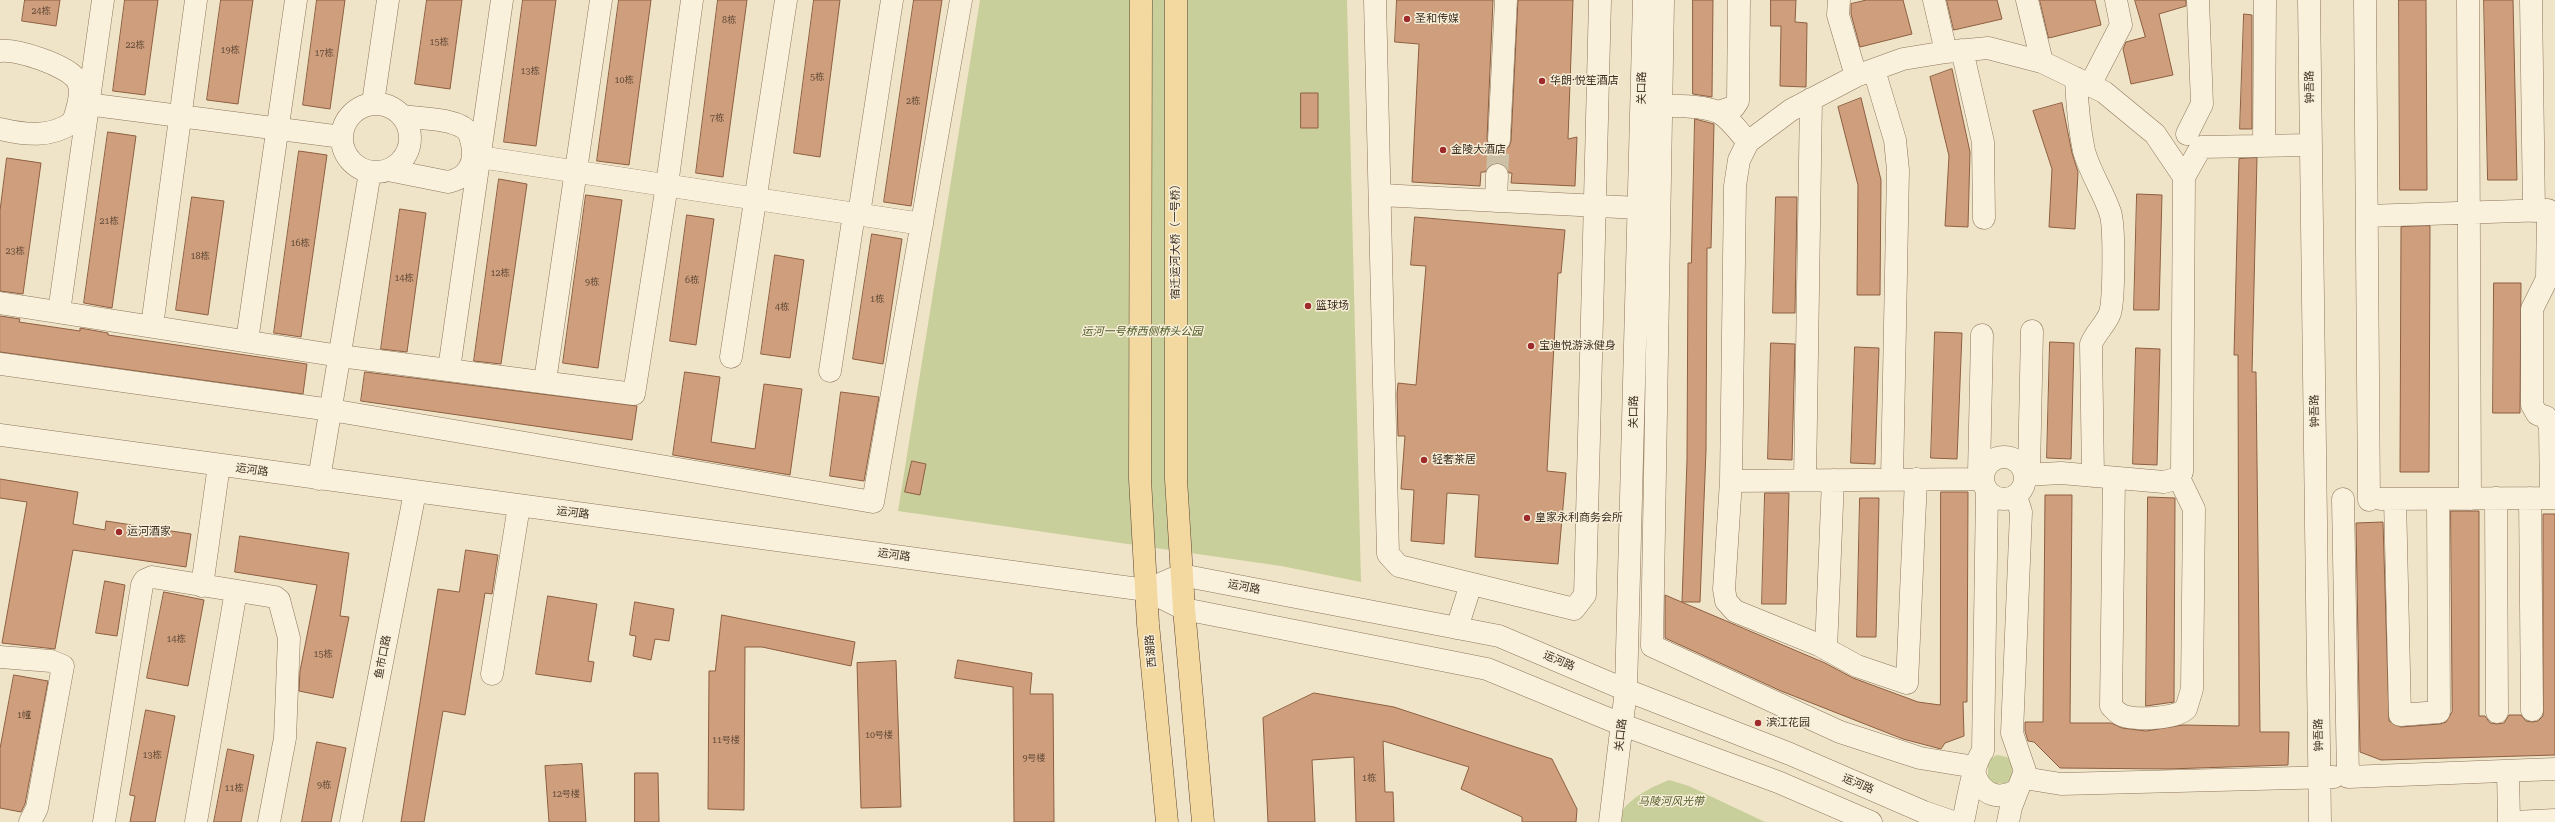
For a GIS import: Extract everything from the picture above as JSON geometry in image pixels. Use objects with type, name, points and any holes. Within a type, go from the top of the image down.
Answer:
[{"type":"main road","name":"西湖路","points":[[1141,0],[1140,479],[1146,590],[1167,822]]},
{"type":"main road","name":"宿迁运河大桥（一号桥）","points":[[1176,0],[1176,479],[1181,575]]},
{"type":"main road","points":[[1181,575],[1203,822]]},
{"type":"street","points":[[59,312],[84,103],[103,0]]},
{"type":"street","points":[[152,326],[196,0]]},
{"type":"street","points":[[247,341],[296,0]]},
{"type":"street","points":[[373,103],[388,0]]},
{"type":"street","points":[[449,369],[476,157],[502,0]]},
{"type":"street","points":[[545,381],[601,0]]},
{"type":"street","points":[[0,303],[340,356],[545,381],[634,394],[667,186],[692,0]]},
{"type":"street","points":[[731,357],[786,0]]},
{"type":"street","points":[[830,371],[892,0]]},
{"type":"street","points":[[0,364],[331,410],[873,502],[962,0]]},
{"type":"street","points":[[1375,0],[1388,554],[1399,566],[1574,609],[1585,594],[1600,0]]},
{"type":"street","points":[[1499,140],[1506,0]]},
{"type":"street","name":"关口路","points":[[1610,822],[1623,725],[1626,690],[1639,208],[1651,106],[1644,0]]},
{"type":"street","points":[[1626,690],[1652,646],[1651,106],[1663,0]]},
{"type":"street","points":[[1739,0],[1738,101],[1748,142]]},
{"type":"street","points":[[1839,0],[1838,15],[1895,140],[1898,170],[1892,479]]},
{"type":"street","points":[[1934,0],[1954,51],[1983,142],[1984,218]]},
{"type":"street","points":[[2027,0],[2042,62]]},
{"type":"street","points":[[2116,0],[2121,25],[2083,82],[2078,108],[2084,151],[2096,183],[2105,197],[2111,215],[2112,293],[2110,311],[2106,322],[2096,332],[2092,344],[2104,477],[2111,706],[2118,713],[2125,716],[2170,717],[2186,709],[2192,689],[2194,509],[2179,478]]},
{"type":"street","points":[[2025,475],[2061,473],[2164,482],[2179,478],[2182,472],[2184,176],[2202,104],[2198,0]]},
{"type":"street","points":[[2264,146],[2265,0]]},
{"type":"street","name":"钟吾路","points":[[2309,0],[2320,822]]},
{"type":"street","points":[[2365,0],[2369,500]]},
{"type":"street","points":[[2468,0],[2470,499]]},
{"type":"street","points":[[2531,0],[2546,210],[2547,279],[2532,309],[2532,405],[2537,414],[2546,417],[2550,428],[2532,710]]},
{"type":"street","points":[[1916,479],[1907,683],[1857,666],[1826,649],[1735,611],[1726,601],[1724,589],[1731,481],[1735,186],[1739,160],[1748,142],[1786,114],[1812,99],[1865,73],[1903,59],[1954,51],[1988,48],[2042,62],[2104,92],[2141,120],[2161,143],[2184,176]]},
{"type":"street","points":[[0,51],[28,55],[70,73],[77,80],[84,103],[73,122],[55,131],[41,134],[23,134],[0,129]]},
{"type":"street","points":[[1805,480],[1812,99]]},
{"type":"street","points":[[1718,112],[1734,107],[1738,101]]},
{"type":"street","points":[[84,103],[342,137]]},
{"type":"street","points":[[379,171],[403,160],[409,150],[411,138],[409,126],[404,116],[395,108],[384,104],[373,103],[362,106],[353,112],[346,121],[342,137],[345,153],[352,162],[360,168],[448,182],[458,180],[464,175],[470,169],[476,157],[470,137],[465,128],[448,123],[404,116]]},
{"type":"street","points":[[1651,106],[1702,108],[1718,112],[1730,121],[1748,142]]},
{"type":"street","points":[[2161,143],[2167,135],[2181,132],[2194,140],[2264,146],[2311,145]]},
{"type":"street","points":[[476,157],[922,224]]},
{"type":"street","points":[[319,479],[340,356],[379,171]]},
{"type":"street","points":[[1496,201],[1497,175]]},
{"type":"street","points":[[1380,195],[1639,208]]},
{"type":"street","points":[[2367,216],[2546,210]]},
{"type":"street","points":[[1982,335],[1979,474],[1985,485],[1998,499],[2005,500],[2016,496],[2022,490],[2025,475],[2029,471],[2032,331]]},
{"type":"street","name":"运河路","points":[[0,435],[1146,590],[1184,609],[1487,669],[1623,725],[1778,782],[1871,822]]},
{"type":"street","points":[[2025,475],[2020,464],[2014,459],[2000,457],[1988,465],[1985,485],[1978,783],[1989,793],[2004,796],[2021,784],[2348,777],[2555,770]]},
{"type":"street","points":[[202,586],[219,465]]},
{"type":"street","points":[[1731,481],[1916,479],[1985,485]]},
{"type":"street","points":[[1826,649],[1833,480]]},
{"type":"street","name":"鱼市口路","points":[[351,822],[415,492]]},
{"type":"street","points":[[2008,822],[2021,784],[2024,764],[2018,753],[2012,733],[2021,512],[2016,496]]},
{"type":"street","points":[[2496,498],[2497,712]]},
{"type":"street","points":[[2316,500],[2545,498]]},
{"type":"street","points":[[2395,499],[2400,715],[2439,712],[2438,499]]},
{"type":"street","points":[[2342,500],[2348,777]]},
{"type":"street","points":[[492,674],[519,506]]},
{"type":"street","points":[[1146,590],[1181,575]]},
{"type":"street","name":"运河路","points":[[1181,575],[1500,636],[1626,690],[1790,754],[1924,812],[1953,822]]},
{"type":"street","points":[[104,822],[142,586],[145,580],[152,577],[275,597],[279,600],[288,625],[290,638],[285,738],[269,822]]},
{"type":"street","points":[[1457,628],[1471,584]]},
{"type":"street","points":[[196,822],[236,591]]},
{"type":"street","points":[[1652,646],[1840,732],[1920,758],[1978,764]]},
{"type":"street","points":[[0,656],[51,661],[63,666],[37,808],[30,822]]},
{"type":"street","points":[[1963,822],[1978,764],[1990,747],[2005,746],[2018,753]]},
{"type":"street","points":[[2508,771],[2509,822]]},
{"type":"street","points":[[2514,822],[2555,820]]},
{"type":"green space","name":"运河一号桥西侧桥头公园","points":[[980,0],[1347,0],[1361,582],[1281,566],[898,511]]},
{"type":"green space","points":[[1997,755],[2007,757],[2012,761],[2012,784],[1988,783],[1988,760]]},
{"type":"green space","name":"马陵河风光带","points":[[1669,780],[1689,786],[1765,822],[1617,822],[1620,814],[1631,801],[1646,791]]},
{"type":"building","points":[[25,0],[60,0],[56,26],[22,21]]},
{"type":"building","points":[[125,0],[158,0],[145,95],[113,91]]},
{"type":"building","points":[[221,0],[253,0],[238,104],[207,100]]},
{"type":"building","points":[[317,0],[345,0],[330,109],[303,105]]},
{"type":"building","points":[[427,0],[462,0],[450,89],[415,84]]},
{"type":"building","points":[[523,0],[556,0],[536,146],[504,142]]},
{"type":"building","points":[[619,0],[651,0],[629,165],[597,161]]},
{"type":"building","points":[[718,0],[747,0],[723,177],[696,173]]},
{"type":"building","points":[[814,0],[840,0],[820,157],[794,153]]},
{"type":"building","points":[[914,0],[942,0],[911,206],[884,202]]},
{"type":"building","points":[[1397,0],[1493,0],[1487,139],[1492,150],[1499,152],[1509,147],[1511,141],[1518,0],[1573,0],[1568,139],[1577,137],[1575,186],[1511,183],[1512,173],[1509,173],[1504,165],[1497,163],[1491,164],[1485,172],[1481,172],[1480,186],[1412,182],[1419,44],[1395,42]]},
{"type":"building","points":[[1693,0],[1713,0],[1712,97],[1693,94]]},
{"type":"building","points":[[1771,0],[1796,0],[1795,22],[1807,23],[1806,87],[1780,86],[1781,26],[1771,26]]},
{"type":"building","points":[[1867,0],[1903,0],[1912,34],[1860,47],[1851,14],[1851,4]]},
{"type":"building","points":[[1947,0],[1997,0],[2002,19],[1954,30]]},
{"type":"building","points":[[2040,0],[2095,0],[2101,25],[2049,38]]},
{"type":"building","points":[[2135,0],[2186,0],[2186,6],[2159,14],[2173,75],[2131,84],[2123,49],[2126,42],[2145,37]]},
{"type":"building","points":[[2399,0],[2426,0],[2427,190],[2400,190]]},
{"type":"building","points":[[2484,0],[2513,0],[2517,180],[2488,180]]},
{"type":"building","points":[[2244,14],[2252,15],[2252,129],[2240,129]]},
{"type":"building","points":[[1952,69],[1970,152],[1968,227],[1945,226],[1949,156],[1930,77]]},
{"type":"building","points":[[1301,93],[1318,93],[1318,128],[1301,128]]},
{"type":"building","points":[[1861,98],[1881,180],[1880,295],[1857,295],[1858,185],[1838,107]]},
{"type":"building","points":[[2062,103],[2072,153],[2078,172],[2075,229],[2049,227],[2052,169],[2033,111]]},
{"type":"building","points":[[1695,119],[1714,124],[1711,248],[1707,248],[1706,450],[1700,602],[1682,602],[1687,460],[1688,263],[1691,263]]},
{"type":"building","points":[[108,132],[136,136],[112,308],[84,303]]},
{"type":"building","points":[[299,151],[327,155],[301,337],[274,333]]},
{"type":"building","points":[[7,158],[41,163],[23,294],[0,291],[0,211]]},
{"type":"building","points":[[2257,158],[2252,372],[2256,372],[2260,732],[2289,732],[2288,765],[2168,769],[2060,768],[2034,742],[2028,741],[2025,731],[2025,722],[2043,722],[2045,495],[2072,495],[2070,723],[2111,723],[2122,728],[2146,731],[2183,725],[2239,726],[2238,355],[2234,355],[2239,159]]},
{"type":"building","points":[[499,179],[527,184],[501,364],[474,361]]},
{"type":"building","points":[[2137,194],[2162,195],[2159,310],[2134,310]]},
{"type":"building","points":[[586,195],[622,200],[598,368],[563,363]]},
{"type":"building","points":[[192,197],[224,201],[208,315],[176,310]]},
{"type":"building","points":[[1776,197],[1797,197],[1795,313],[1773,313]]},
{"type":"building","points":[[400,209],[426,213],[407,352],[381,349]]},
{"type":"building","points":[[687,215],[714,219],[696,345],[670,341]]},
{"type":"building","points":[[1415,217],[1565,230],[1561,273],[1558,273],[1547,471],[1566,473],[1558,564],[1475,557],[1479,495],[1447,493],[1444,544],[1411,541],[1414,490],[1401,489],[1405,436],[1398,436],[1397,394],[1398,383],[1416,385],[1426,266],[1411,265]]},
{"type":"building","points":[[2430,226],[2429,472],[2400,472],[2401,227]]},
{"type":"building","points":[[872,234],[902,239],[883,364],[853,359]]},
{"type":"building","points":[[775,255],[804,260],[790,358],[761,354]]},
{"type":"building","points":[[2494,283],[2521,283],[2520,413],[2493,413]]},
{"type":"building","points":[[0,316],[20,319],[19,322],[80,331],[80,328],[108,333],[108,335],[307,364],[303,394],[0,352]]},
{"type":"building","points":[[1935,332],[1962,333],[1957,459],[1931,458]]},
{"type":"building","points":[[2050,342],[2074,343],[2071,459],[2047,458]]},
{"type":"building","points":[[1771,343],[1795,344],[1792,460],[1768,459]]},
{"type":"building","points":[[1855,347],[1879,348],[1875,464],[1851,463]]},
{"type":"building","points":[[2136,348],[2160,349],[2157,465],[2133,464]]},
{"type":"building","points":[[365,372],[637,406],[632,440],[361,401]]},
{"type":"building","points":[[685,372],[720,377],[711,442],[755,449],[764,384],[802,389],[790,475],[673,455]]},
{"type":"building","points":[[841,392],[879,397],[864,481],[830,476]]},
{"type":"building","points":[[912,461],[926,464],[920,495],[905,492]]},
{"type":"building","points":[[0,479],[78,492],[73,524],[105,530],[106,521],[191,534],[186,567],[73,550],[55,649],[2,643],[27,502],[0,498]]},
{"type":"building","points":[[1941,492],[1968,492],[1967,702],[1963,702],[1964,736],[1945,743],[1941,749],[1903,739],[1781,691],[1665,638],[1665,595],[1825,663],[1853,678],[1918,702],[1940,705]]},
{"type":"building","points":[[1765,493],[1789,493],[1786,604],[1762,604]]},
{"type":"building","points":[[2148,497],[2175,498],[2174,702],[2146,706]]},
{"type":"building","points":[[1860,498],[1879,498],[1876,637],[1857,637]]},
{"type":"building","points":[[2451,511],[2479,511],[2479,716],[2485,716],[2490,723],[2497,724],[2504,723],[2509,715],[2521,715],[2526,721],[2532,722],[2538,721],[2543,716],[2543,514],[2555,514],[2555,755],[2381,760],[2360,752],[2356,523],[2383,522],[2389,721],[2401,727],[2440,724],[2446,722],[2452,712]]},
{"type":"building","points":[[240,536],[349,553],[340,616],[349,617],[333,698],[299,691],[300,671],[317,585],[235,572]]},
{"type":"building","points":[[466,550],[498,555],[492,594],[485,593],[465,715],[443,711],[424,822],[401,822],[438,589],[459,592]]},
{"type":"building","points":[[105,581],[125,585],[117,636],[96,633]]},
{"type":"building","points":[[164,592],[204,600],[188,686],[147,678]]},
{"type":"building","points":[[548,596],[597,604],[588,661],[594,662],[591,682],[536,674]]},
{"type":"building","points":[[635,602],[674,609],[669,641],[655,639],[651,660],[633,656],[636,636],[630,635]]},
{"type":"building","points":[[722,615],[855,642],[851,666],[762,647],[745,647],[744,810],[708,809],[709,671],[715,671]]},
{"type":"building","points":[[958,660],[1032,673],[1030,694],[1053,694],[1054,822],[1014,822],[1013,687],[955,678]]},
{"type":"building","points":[[896,661],[901,807],[861,808],[857,663]]},
{"type":"building","points":[[14,675],[48,681],[25,804],[21,812],[0,808],[0,749]]},
{"type":"building","points":[[1314,693],[1394,707],[1552,759],[1577,809],[1576,822],[1522,822],[1522,817],[1461,789],[1469,767],[1383,741],[1385,792],[1393,792],[1394,822],[1356,822],[1354,757],[1312,760],[1315,822],[1268,822],[1263,718]]},
{"type":"building","points":[[146,710],[175,716],[155,822],[130,822],[135,796],[130,795]]},
{"type":"building","points":[[317,742],[346,748],[331,822],[302,822]]},
{"type":"building","points":[[228,749],[254,755],[241,822],[214,822]]},
{"type":"building","points":[[582,764],[586,822],[549,822],[545,766]]},
{"type":"building","points":[[635,773],[658,773],[659,822],[635,822]]},
{"type":"tunnel","points":[[1497,175],[1499,140]]},
{"type":"place","name":"圣和传媒","points":[[1407,19]]},
{"type":"place","name":"华朗·悦笙酒店","points":[[1542,81]]},
{"type":"place","name":"金陵大酒店","points":[[1443,150]]},
{"type":"place","name":"篮球场","points":[[1308,306]]},
{"type":"place","name":"宝迪悦游泳健身","points":[[1531,346]]},
{"type":"place","name":"轻奢茶居","points":[[1424,460]]},
{"type":"place","name":"皇家永利商务会所","points":[[1527,518]]},
{"type":"place","name":"运河酒家","points":[[119,532]]},
{"type":"place","name":"滨江花园","points":[[1758,723]]}]
